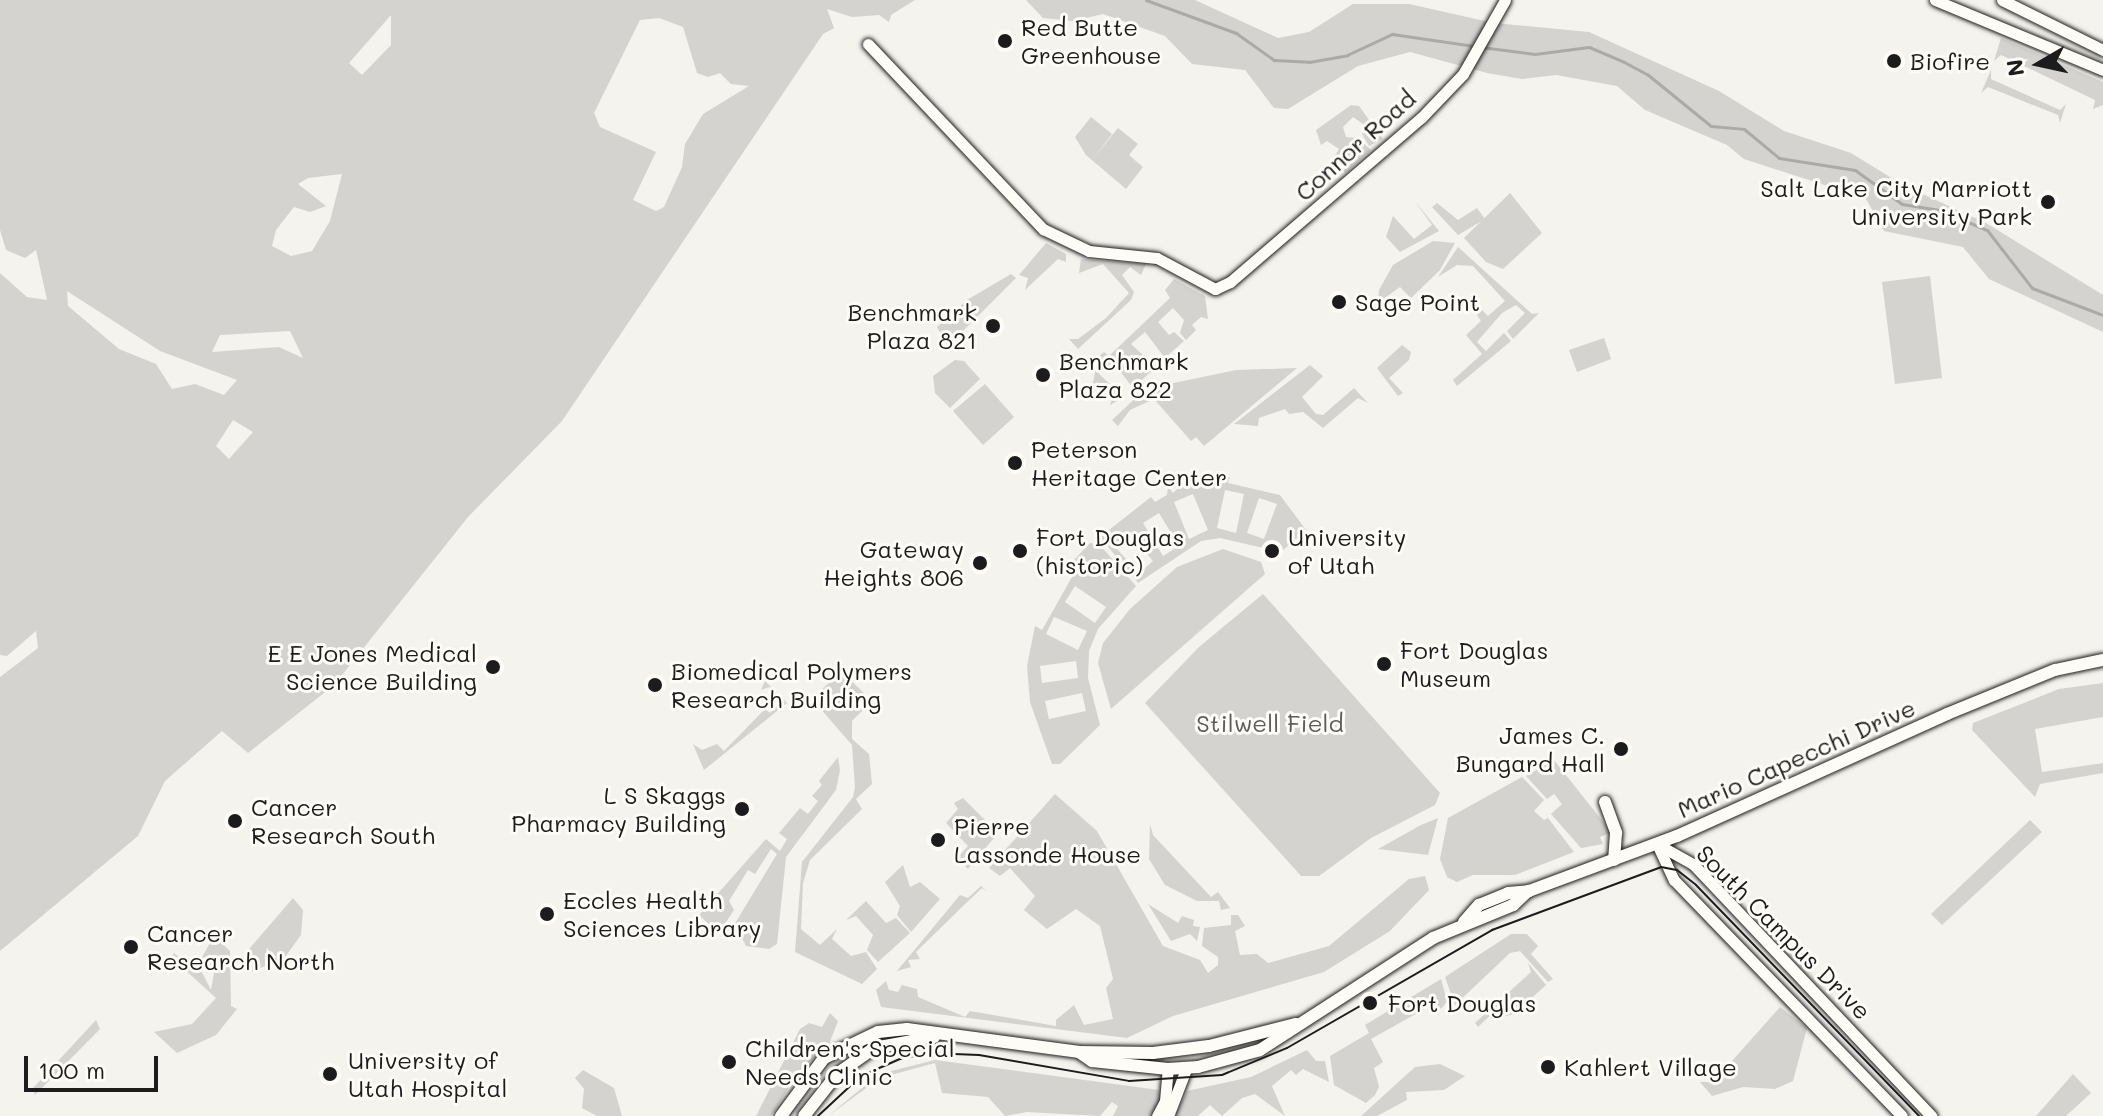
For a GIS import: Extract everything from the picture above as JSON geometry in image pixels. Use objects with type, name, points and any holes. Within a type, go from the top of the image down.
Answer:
[{"type":"main road","name":"Mario Capecchi Drive","points":[[1464,922],[1479,905],[1529,891],[1657,844],[1947,714],[2055,670],[2103,660]]},
{"type":"main road","name":"Mario Capecchi Drive","points":[[2082,666],[2103,669]]},
{"type":"main road","points":[[1605,802],[1616,833],[1614,860]]},
{"type":"main road","name":"Mario Capecchi Drive","points":[[1079,1052],[1092,1061],[1186,1069],[1260,1050],[1296,1024],[1464,922],[1513,905],[1529,891]]},
{"type":"main road","name":"Mario Capecchi Drive","points":[[781,1116],[809,1074],[851,1042],[907,1029],[1079,1052],[1180,1051],[1296,1024]]},
{"type":"main road","points":[[1168,1069],[1244,1048],[1279,1027]]},
{"type":"main road","name":"Mario Capecchi Drive","points":[[804,1116],[837,1074],[874,1048],[951,1034]]},
{"type":"street","points":[[1935,0],[2103,70]]},
{"type":"street","points":[[2002,0],[2103,50]]},
{"type":"street","name":"Connor Road","points":[[868,44],[1043,229],[1089,251],[1157,258],[1212,289],[1230,282],[1386,150],[1463,74],[1501,2]]},
{"type":"street","name":"South Campus Drive","points":[[1657,844],[1674,880],[1902,1116]]},
{"type":"street","name":"South Campus Drive","points":[[1657,844],[1693,864],[1931,1116]]},
{"type":"street","points":[[1157,1116],[1165,1101],[1168,1069]]},
{"type":"street","points":[[1168,1116],[1186,1069]]},
{"type":"green space","points":[[0,0],[915,0],[891,15],[889,22],[879,15],[852,17],[827,9],[834,28],[823,34],[562,421],[468,517],[334,685],[248,753],[222,731],[165,781],[138,836],[0,951],[0,677],[38,648],[36,631],[7,656],[0,655],[0,273],[27,297],[47,300],[36,250],[25,258],[6,250],[0,230]],"holes":[[[391,15],[391,45],[362,75],[349,63]],[[659,18],[683,27],[697,73],[708,77],[720,73],[731,84],[749,86],[703,114],[685,144],[682,167],[664,207],[656,211],[633,200],[656,152],[600,127],[594,113],[640,20]],[[342,174],[330,221],[312,251],[291,256],[272,246],[276,230],[294,207],[310,212],[326,206],[298,184],[308,178]],[[67,291],[160,351],[237,380],[224,395],[195,384],[172,389],[156,364],[119,349],[68,306]],[[290,331],[303,358],[279,347],[212,352],[220,335]],[[233,420],[253,432],[229,459],[216,446]]]},
{"type":"green space","points":[[1026,0],[1195,0],[1278,38],[1309,32],[1353,4],[1409,4],[1494,23],[1589,32],[1719,91],[1784,131],[1851,153],[1903,185],[1986,223],[2103,295],[2103,332],[1989,279],[1963,247],[1884,231],[1865,197],[1848,184],[1843,191],[1744,159],[1727,145],[1645,110],[1617,86],[1556,75],[1522,79],[1410,52],[1358,66],[1288,109],[1274,108],[1245,70],[1192,64],[1165,36],[1103,14],[1073,21],[1043,18]]},
{"type":"green space","points":[[2001,38],[2103,82],[2103,105],[2093,109],[2095,100],[2001,55],[1994,61]]},
{"type":"green space","points":[[1991,70],[1991,79],[2060,110],[2066,104],[2060,123],[2058,115],[1988,87],[1981,93]]},
{"type":"green space","points":[[1351,105],[1359,106],[1383,139],[1369,146],[1362,134],[1366,126],[1353,117],[1343,127],[1346,137],[1358,138],[1371,150],[1345,173],[1334,157],[1339,149],[1327,141],[1321,145],[1316,130]]},
{"type":"green space","points":[[1091,117],[1112,134],[1092,160],[1118,128],[1138,144],[1129,155],[1143,167],[1126,189],[1086,155],[1075,137]]},
{"type":"green space","points":[[1510,193],[1542,233],[1503,269],[1486,262],[1464,238]]},
{"type":"green space","points":[[1414,200],[1439,231],[1400,252],[1386,237],[1393,216],[1414,239],[1432,225]]},
{"type":"green space","points":[[1437,203],[1458,220],[1477,208],[1485,219],[1458,235],[1432,207]]},
{"type":"green space","points":[[1433,241],[1455,243],[1440,270],[1411,298],[1400,287],[1378,303],[1379,290],[1393,265]]},
{"type":"green space","points":[[1046,243],[1066,254],[1066,262],[1058,259],[1025,290],[1028,278],[1019,275]]},
{"type":"green space","points":[[1458,247],[1532,314],[1539,313],[1513,339],[1507,331],[1525,313],[1516,305],[1502,313],[1477,342],[1486,351],[1504,333],[1511,341],[1457,386],[1453,380],[1482,354],[1466,335],[1481,321],[1477,315],[1482,310],[1488,316],[1505,301],[1473,266],[1457,265],[1438,277]]},
{"type":"green space","points":[[1081,259],[1146,264],[1141,275],[1130,267],[1122,275],[1134,292],[1131,300],[1078,349],[1069,339],[1078,339],[1106,318],[1129,293],[1103,264],[1079,273]]},
{"type":"green space","points":[[1011,274],[1016,278],[948,346],[937,327],[967,300]]},
{"type":"green space","points":[[1930,276],[1942,378],[1895,384],[1882,282]]},
{"type":"green space","points":[[1174,279],[1205,296],[1208,319],[1201,317],[1192,325],[1196,330],[1186,340],[1180,333],[1184,320],[1173,308],[1158,322],[1169,335],[1174,332],[1184,341],[1165,358],[1145,332],[1131,344],[1156,367],[1133,388],[1113,362],[1099,374],[1124,397],[1110,405],[1113,396],[1093,383],[1098,357],[1104,352],[1109,356],[1170,298],[1165,290]]},
{"type":"green space","points":[[1604,338],[1611,359],[1577,372],[1569,350]]},
{"type":"green space","points":[[1402,345],[1411,352],[1409,360],[1389,378],[1403,393],[1398,396],[1377,368]]},
{"type":"green space","points":[[955,360],[964,361],[980,379],[950,408],[935,393],[933,376]]},
{"type":"green space","points":[[1310,365],[1323,376],[1302,397],[1316,414],[1323,415],[1354,388],[1368,403],[1358,398],[1323,428],[1303,412],[1289,414],[1285,409],[1259,418],[1258,426],[1234,424]]},
{"type":"green space","points":[[1297,368],[1204,446],[1196,437],[1191,441],[1154,399],[1130,410],[1118,426],[1112,420],[1141,393],[1169,384],[1236,370]]},
{"type":"green space","points":[[985,384],[1014,417],[983,445],[953,411]]},
{"type":"green space","points":[[1230,477],[1228,483],[1280,495],[1306,530],[1281,552],[1220,538],[1201,541],[1138,583],[1100,537],[1151,497],[1155,502],[1167,495],[1168,487],[1173,493],[1189,478]],"holes":[[[1225,490],[1244,494],[1236,533],[1217,528]],[[1193,494],[1208,530],[1189,539],[1174,502]],[[1259,498],[1277,504],[1264,539],[1247,533]],[[1159,513],[1179,546],[1163,556],[1143,523]],[[1130,534],[1153,561],[1139,573],[1115,547]]]},
{"type":"green space","points":[[1090,543],[1099,544],[1136,586],[1098,629],[1089,651],[1088,678],[1100,725],[1060,764],[1052,764],[1030,702],[1027,666],[1035,626],[1042,630],[1076,570],[1072,562]],"holes":[[[1075,586],[1106,607],[1095,623],[1065,602]],[[1054,617],[1087,631],[1078,650],[1046,634]],[[1076,661],[1078,678],[1042,683],[1040,666]],[[1082,693],[1086,711],[1049,719],[1045,701]]]},
{"type":"green space","points":[[1223,549],[1261,562],[1265,574],[1111,709],[1098,663],[1103,643],[1130,609],[1177,567]]},
{"type":"green space","name":"Stilwell Field","points":[[1263,594],[1440,793],[1435,805],[1371,838],[1319,876],[1301,876],[1145,703],[1199,647]]},
{"type":"green space","points":[[841,671],[872,701],[852,721],[852,739],[869,754],[872,784],[856,799],[862,809],[810,860],[803,883],[801,929],[820,945],[837,929],[832,939],[851,956],[866,952],[877,969],[862,984],[795,952],[802,862],[853,797],[855,787],[852,745],[812,699]]},
{"type":"green space","points":[[765,681],[787,703],[704,770],[693,744],[702,750],[717,744],[724,751],[765,709],[770,713],[782,700],[769,687],[761,690]]},
{"type":"green space","points":[[2103,683],[2103,717],[2035,729],[2042,772],[2103,763],[2103,773],[2040,784],[2035,797],[1972,730],[1973,723],[2059,689]]},
{"type":"green space","points":[[838,757],[840,770],[836,790],[786,857],[777,944],[769,949],[746,946],[739,932],[731,930],[777,854],[771,849],[755,874],[748,870],[729,901],[734,910],[722,928],[711,926],[699,915],[766,839],[780,851],[787,839],[779,833],[800,808],[808,814],[818,801],[812,796],[822,785],[819,781]]},
{"type":"green space","points":[[1554,760],[1608,828],[1610,833],[1600,837],[1603,844],[1581,848],[1551,814],[1562,804],[1554,794],[1547,799],[1526,776]]},
{"type":"green space","points":[[1522,777],[1544,800],[1534,811],[1544,820],[1548,818],[1574,852],[1515,875],[1473,875],[1457,882],[1447,877],[1440,859],[1448,818]]},
{"type":"green space","points":[[1055,794],[1097,831],[1163,946],[1200,960],[1208,973],[1218,965],[1218,957],[1202,946],[1204,928],[1231,925],[1231,915],[1238,915],[1245,926],[1235,931],[1240,955],[1257,954],[1268,963],[1329,946],[1409,879],[1425,876],[1429,890],[1390,931],[1324,972],[1173,1016],[1127,1038],[881,1007],[876,990],[886,981],[889,990],[898,992],[902,985],[917,989],[918,997],[965,1017],[970,1011],[1056,1026],[1056,1020],[1074,1005],[1084,1025],[1113,1019],[1106,988],[1113,979],[1100,926],[1076,909],[1047,929],[1024,910],[1035,896],[1010,868],[1000,876],[989,868]]},
{"type":"green space","points":[[963,798],[998,833],[968,869],[957,858],[968,846],[946,823],[958,809],[954,803]]},
{"type":"green space","points":[[1438,818],[1428,855],[1378,849],[1421,825]]},
{"type":"green space","points":[[2030,820],[2042,832],[1942,925],[1931,914]]},
{"type":"green space","points":[[1150,824],[1153,835],[1211,897],[1218,892],[1230,908],[1221,910],[1219,901],[1197,901],[1165,885],[1149,859]]},
{"type":"green space","points":[[903,865],[910,887],[920,882],[940,899],[911,932],[897,915],[900,906],[885,882]]},
{"type":"green space","points":[[981,886],[988,892],[982,888],[916,952],[920,959],[908,960],[911,967],[897,971],[960,895],[968,898]]},
{"type":"green space","points":[[293,898],[303,910],[301,935],[285,957],[252,972],[249,949]]},
{"type":"green space","points":[[866,901],[886,923],[896,918],[910,933],[878,962],[867,950],[873,935],[856,916],[846,920]]},
{"type":"green space","points":[[1148,904],[1178,923],[1182,916],[1194,920],[1193,926],[1200,927],[1197,941],[1190,934],[1171,941]]},
{"type":"green space","points":[[1511,934],[1527,934],[1538,946],[1531,954],[1553,979],[1548,982],[1520,951],[1510,953],[1455,1005],[1445,977]]},
{"type":"green space","points":[[214,936],[230,951],[231,1006],[237,1009],[216,1035],[177,1053],[154,1032],[192,1024],[216,998],[171,957],[174,953],[183,961],[196,961],[211,990],[214,973],[207,973],[202,957]]},
{"type":"green space","points":[[1528,963],[1546,985],[1514,1014],[1506,1016],[1498,1008],[1478,1027],[1475,1023],[1531,972]]},
{"type":"green space","points":[[1441,979],[1447,1001],[1443,1007],[1435,1012],[1430,1006],[1371,1039],[1383,1062],[1374,1068],[1379,1087],[1375,1095],[1366,1103],[1334,1085],[1330,1056],[1369,1033],[1365,1025]]},
{"type":"green space","points":[[1780,1007],[1807,1028],[1793,1081],[1775,1089],[1743,1087],[1712,1096],[1700,1082],[1711,1082],[1724,1070]]},
{"type":"green space","points":[[830,1013],[838,1021],[829,1044],[798,1073],[771,1116],[756,1116],[800,1029],[809,1023],[822,1027]]},
{"type":"green space","points":[[96,1020],[100,1029],[35,1095],[33,1088]]},
{"type":"green space","points":[[1307,1050],[1316,1061],[1325,1061],[1329,1082],[1303,1069],[1296,1075],[1291,1070],[1272,1086],[1285,1116],[1255,1094],[1242,1098],[1222,1116],[1210,1105],[1198,1116],[1175,1116],[1187,1091],[1251,1077]]},
{"type":"green space","points":[[935,1060],[1159,1090],[1161,1100],[1152,1116],[1113,1116],[1118,1106],[1112,1102],[1100,1116],[1027,1112],[1005,1116],[988,1097],[942,1093],[935,1063],[880,1078],[828,1116],[879,1074]]},
{"type":"green space","points":[[1440,1064],[1465,1076],[1444,1090],[1406,1092],[1407,1100],[1377,1116],[1361,1116],[1415,1067]]},
{"type":"green space","points":[[583,1070],[614,1088],[622,1116],[597,1116],[582,1108],[584,1089],[575,1078]]},
{"type":"green space","points":[[2073,1074],[2091,1093],[2066,1116],[2036,1116]]},
{"type":"waterway","points":[[1146,0],[1236,33],[1274,60],[1309,62],[1347,55],[1392,34],[1474,46]]},
{"type":"waterway","points":[[1481,47],[1535,54],[1589,47],[1624,62],[1647,74],[1711,126],[1744,129],[1779,158],[1855,170],[1902,204],[1940,210],[1987,230],[2032,288],[2103,315]]},
{"type":"tram line","points":[[818,1116],[861,1076],[900,1059],[929,1053],[979,1055],[1129,1081],[1222,1075],[1287,1048],[1492,930],[1661,867],[1677,870],[1696,885],[1919,1116]]},
{"type":"place","name":"Red Butte Greenhouse","points":[[1005,41]]},
{"type":"place","name":"Biofire","points":[[1894,61]]},
{"type":"place","name":"Salt Lake City Marriott University Park","points":[[2048,202]]},
{"type":"place","name":"Sage Point","points":[[1339,302]]},
{"type":"place","name":"Benchmark Plaza 821","points":[[993,326]]},
{"type":"place","name":"Benchmark Plaza 822","points":[[1043,375]]},
{"type":"place","name":"Peterson Heritage Center","points":[[1015,463]]},
{"type":"place","name":"Fort Douglas (historic)","points":[[1020,551]]},
{"type":"place","name":"University of Utah","points":[[1272,551]]},
{"type":"place","name":"Gateway Heights 806","points":[[980,563]]},
{"type":"place","name":"Fort Douglas Museum","points":[[1384,664]]},
{"type":"place","name":"E E Jones Medical Science Building","points":[[493,667]]},
{"type":"place","name":"Biomedical Polymers Research Building","points":[[655,685]]},
{"type":"place","name":"James C. Bungard Hall","points":[[1621,749]]},
{"type":"place","name":"L S Skaggs Pharmacy Building","points":[[742,809]]},
{"type":"place","name":"Cancer Research South","points":[[235,821]]},
{"type":"place","name":"Pierre Lassonde House","points":[[938,840]]},
{"type":"place","name":"Eccles Health Sciences Library","points":[[547,914]]},
{"type":"place","name":"Cancer Research North","points":[[131,947]]},
{"type":"place","name":"Fort Douglas","points":[[1370,1003]]},
{"type":"place","name":"Children's Special Needs Clinic","points":[[729,1062]]},
{"type":"place","name":"Kahlert Village","points":[[1548,1067]]},
{"type":"place","name":"University of Utah Hospital","points":[[330,1074]]}]
